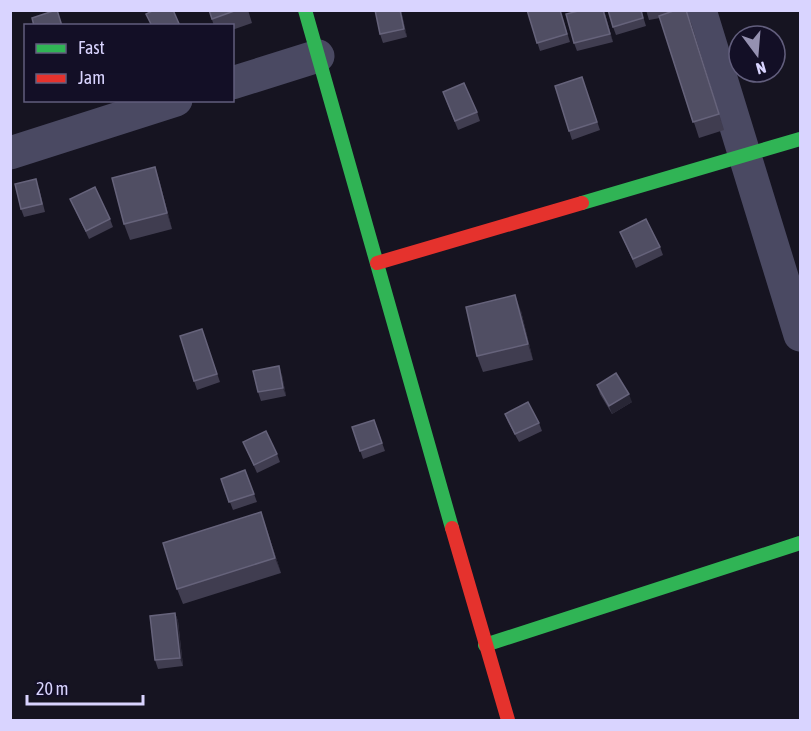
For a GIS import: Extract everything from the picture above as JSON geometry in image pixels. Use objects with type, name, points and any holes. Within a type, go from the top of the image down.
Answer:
[{"type":"street","points":[[305,10],[508,720]]},
{"type":"street","points":[[700,10],[801,334]]},
{"type":"street","points":[[234,82],[318,56]]},
{"type":"street","points":[[10,153],[171,102]]},
{"type":"street","points":[[376,263],[801,139]]},
{"type":"street","points":[[485,645],[801,543]]},
{"type":"building","points":[[57,10],[61,24],[34,24],[32,18]]},
{"type":"building","points":[[154,10],[173,10],[179,24],[151,24],[146,14]]},
{"type":"building","points":[[209,10],[237,10],[212,19]]},
{"type":"building","points":[[375,10],[400,10],[404,29],[380,34]]},
{"type":"building","points":[[527,10],[560,10],[567,34],[537,43]]},
{"type":"building","points":[[582,10],[603,10],[610,34],[574,43],[566,14]]},
{"type":"building","points":[[608,10],[641,10],[643,18],[613,27]]},
{"type":"building","points":[[676,10],[686,10],[719,114],[693,122],[659,16]]},
{"type":"building","points":[[582,77],[597,122],[569,131],[555,86]]},
{"type":"building","points":[[464,83],[477,112],[455,121],[443,92]]},
{"type":"building","points":[[155,167],[167,213],[124,224],[112,178]]},
{"type":"building","points":[[36,179],[42,204],[21,209],[15,184]]},
{"type":"building","points":[[95,187],[110,219],[86,231],[70,199]]},
{"type":"building","points":[[646,219],[660,247],[633,259],[620,232]]},
{"type":"building","points":[[515,295],[528,344],[477,356],[466,307]]},
{"type":"building","points":[[202,329],[217,374],[194,381],[180,336]]},
{"type":"building","points":[[279,366],[283,388],[258,392],[253,371]]},
{"type":"building","points":[[616,373],[629,394],[609,406],[597,385]]},
{"type":"building","points":[[528,402],[539,423],[515,434],[505,414]]},
{"type":"building","points":[[374,420],[382,443],[360,451],[352,427]]},
{"type":"building","points":[[266,431],[277,454],[254,465],[243,442]]},
{"type":"building","points":[[245,470],[254,494],[229,502],[221,479]]},
{"type":"building","points":[[261,512],[275,558],[177,589],[163,543]]},
{"type":"building","points":[[175,613],[180,658],[155,660],[150,616]]},
{"type":"traffic: fast","points":[[305,10],[452,528]]},
{"type":"traffic: fast","points":[[582,203],[800,139]]},
{"type":"traffic: fast","points":[[485,645],[800,543]]},
{"type":"traffic: jam","points":[[377,263],[582,203]]},
{"type":"traffic: jam","points":[[452,528],[508,720]]}]
